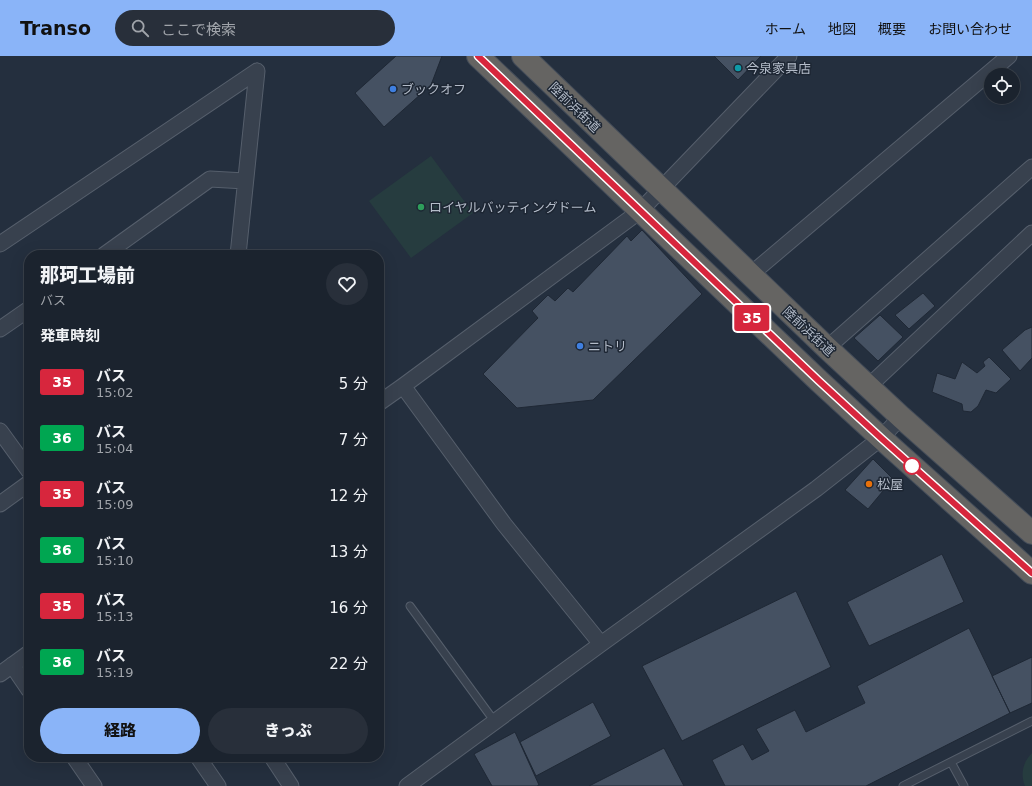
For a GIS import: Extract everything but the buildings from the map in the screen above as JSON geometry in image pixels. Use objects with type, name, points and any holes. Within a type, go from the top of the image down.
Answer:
[{"type":"highway","points":[[478,56],[813,376],[1032,573]]},
{"type":"highway","name":"陸前浜街道","points":[[523,56],[827,348],[1032,533]]},
{"type":"street","points":[[384,399],[640,212],[789,56]]},
{"type":"street","points":[[750,274],[1009,56]]},
{"type":"street","points":[[0,244],[257,71],[239,250]]},
{"type":"street","points":[[827,348],[1032,166]]},
{"type":"street","points":[[111,250],[210,179],[246,181]]},
{"type":"street","points":[[869,386],[1030,236]]},
{"type":"street","points":[[0,329],[24,314]]},
{"type":"street","points":[[403,386],[504,524],[602,644]]},
{"type":"street","points":[[407,786],[816,489],[881,438],[901,416]]},
{"type":"street","points":[[0,431],[24,464]]},
{"type":"street","points":[[0,504],[24,487]]},
{"type":"street","points":[[24,656],[6,669],[24,685]]},
{"type":"street","points":[[77,762],[94,786]]},
{"type":"street","points":[[201,762],[218,786]]},
{"type":"street","points":[[275,762],[291,786]]},
{"type":"lane","points":[[410,606],[495,722]]},
{"type":"lane","points":[[903,786],[1032,720]]},
{"type":"lane","points":[[951,762],[964,786]]},
{"type":"green space","name":"ロイヤルバッティングドーム","points":[[431,156],[473,213],[411,258],[369,201]]},
{"type":"green space","points":[[1032,753],[1032,786],[1025,786],[1023,782],[1023,768],[1026,760]]},
{"type":"bus line","name":"35","points":[[478,56],[819,381],[1032,573]]},
{"type":"place","name":"今泉家具店","points":[[738,68]]},
{"type":"place","name":"ブックオフ","points":[[393,89]]},
{"type":"place","name":"ロイヤルバッティングドーム","points":[[421,207]]},
{"type":"place","name":"ニトリ","points":[[580,346]]},
{"type":"place","name":"松屋","points":[[869,484]]}]
